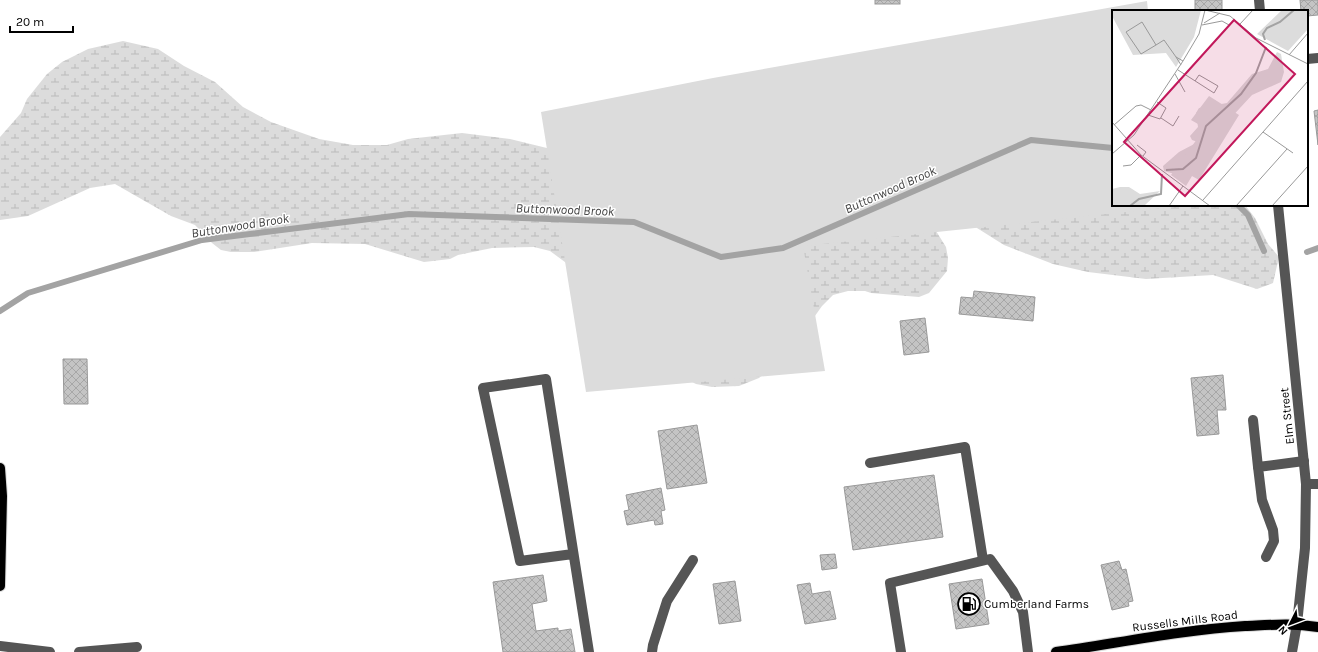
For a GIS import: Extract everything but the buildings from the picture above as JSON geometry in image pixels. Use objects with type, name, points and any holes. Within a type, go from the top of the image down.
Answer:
[{"type":"main road","points":[[0,468],[2,496],[0,586]]},
{"type":"main road","name":"Russells Mills Road","points":[[1056,652],[1107,648],[1193,631],[1228,627],[1297,624],[1318,627]]},
{"type":"street","points":[[1259,0],[1260,10]]},
{"type":"street","points":[[1308,59],[1318,58]]},
{"type":"street","name":"Elm Street","points":[[1278,206],[1306,484],[1305,548],[1297,624],[1292,652]]},
{"type":"street","points":[[573,554],[520,561],[483,388],[546,379],[589,652]]},
{"type":"street","points":[[1253,420],[1262,500],[1273,530],[1274,541],[1266,557]]},
{"type":"street","points":[[870,464],[965,447],[983,560]]},
{"type":"street","points":[[1258,467],[1304,461]]},
{"type":"street","points":[[1306,484],[1318,484]]},
{"type":"street","points":[[901,652],[890,582],[990,559],[1013,591],[1023,612],[1028,652]]},
{"type":"street","points":[[652,652],[667,601],[693,560]]},
{"type":"street","points":[[0,646],[50,652]]},
{"type":"street","points":[[79,652],[137,647]]},
{"type":"green space","points":[[1147,1],[1148,10],[1112,10],[1112,206],[1183,206],[803,246],[825,371],[586,392],[541,112],[713,78]]},
{"type":"green space","points":[[123,41],[158,49],[184,66],[215,82],[243,107],[271,122],[319,139],[353,145],[387,145],[408,139],[462,133],[510,139],[555,150],[1112,206],[1246,206],[1255,218],[1268,244],[1279,257],[1273,283],[1257,289],[1213,275],[1146,279],[1088,272],[1053,264],[1004,245],[977,228],[965,214],[923,210],[946,247],[948,258],[947,271],[929,293],[919,297],[871,293],[865,291],[848,291],[833,295],[822,306],[793,347],[759,378],[739,386],[712,387],[696,384],[680,376],[569,265],[550,251],[534,247],[492,248],[458,255],[450,259],[424,262],[365,244],[312,243],[254,252],[231,252],[221,250],[195,225],[171,216],[115,184],[90,188],[28,216],[0,220],[0,137],[21,113],[27,99],[47,74],[62,62],[88,49]]},
{"type":"waterway","name":"Buttonwood Brook","points":[[0,311],[28,293],[202,240],[409,214],[634,222],[721,257],[783,248],[1031,140],[1112,148]]},
{"type":"waterway","name":"Buttonwood Brook","points":[[1239,206],[1248,215],[1264,251]]},
{"type":"waterway","name":"Buttonwood Brook","points":[[1307,252],[1318,248]]},
{"type":"place","name":"Cumberland Farms","points":[[969,604]]}]
